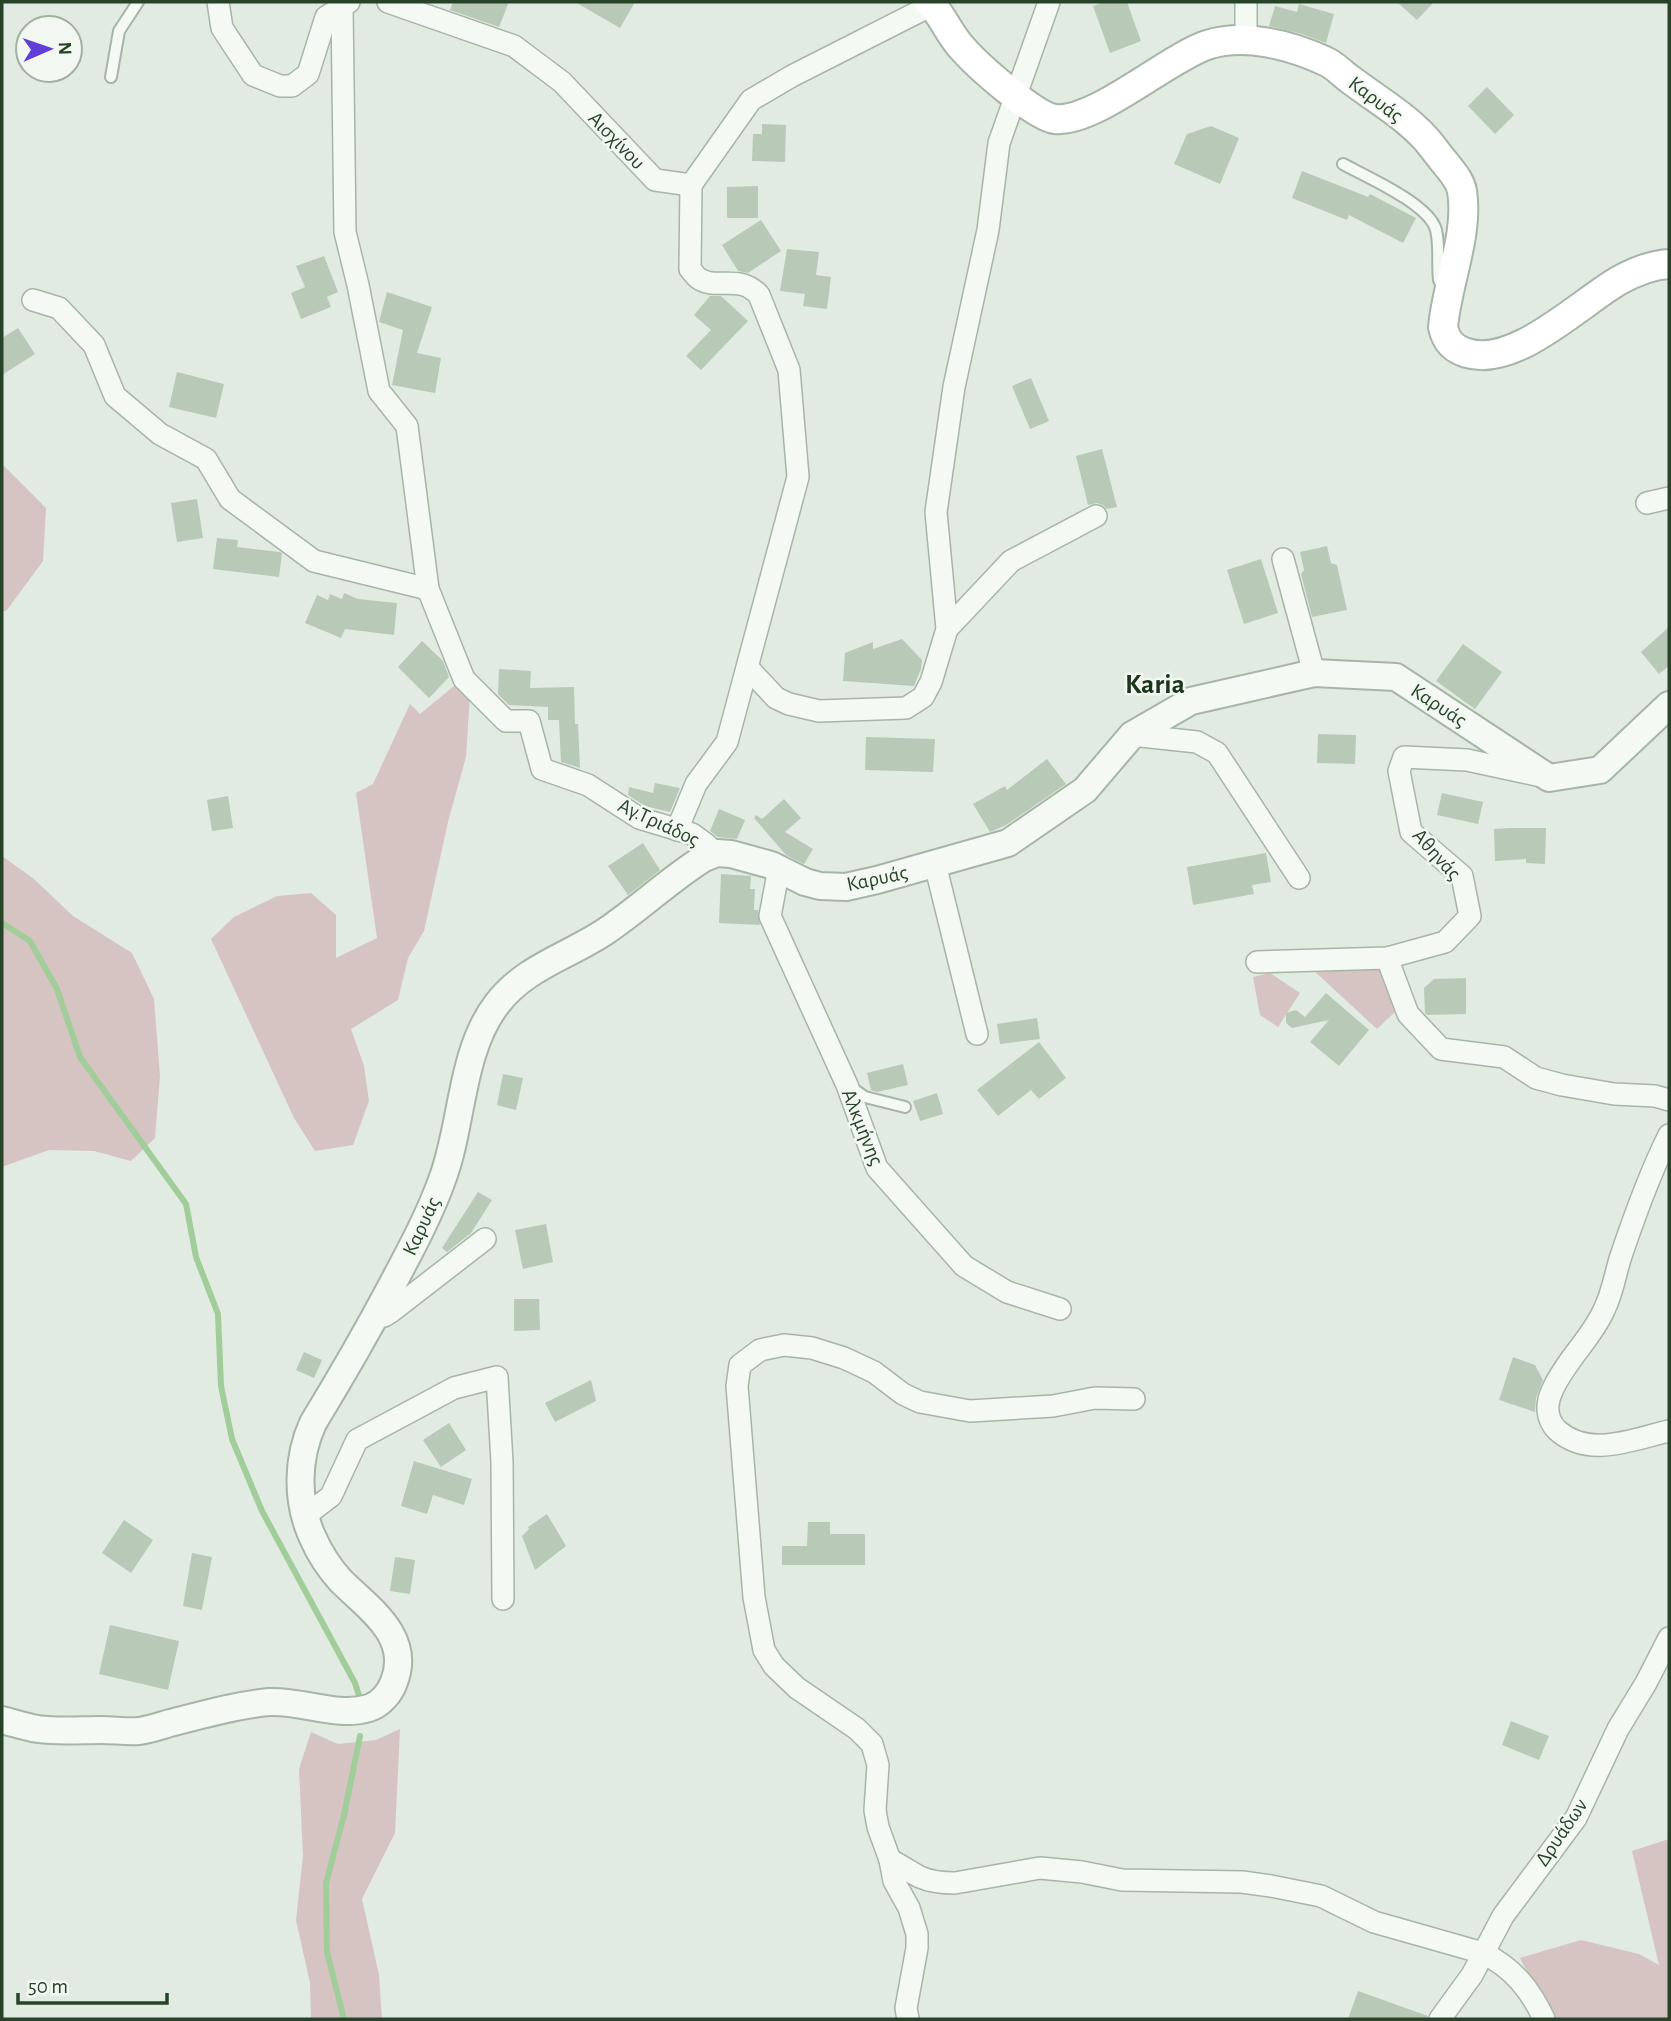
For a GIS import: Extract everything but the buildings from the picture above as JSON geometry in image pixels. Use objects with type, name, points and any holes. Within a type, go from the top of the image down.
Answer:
[{"type":"main road","name":"Καρυάς","points":[[931,3],[961,48],[1015,95],[1045,116],[1056,119],[1101,105],[1209,44],[1246,41],[1270,43],[1328,62],[1401,116],[1425,138],[1459,181],[1461,229],[1443,327],[1448,342],[1465,353],[1490,356],[1508,351],[1560,322],[1634,272],[1669,264]]},
{"type":"street","points":[[218,2],[222,28],[253,75],[280,86],[292,86],[309,74],[326,17],[346,5]]},
{"type":"street","name":"Αισχίνου","points":[[388,2],[514,46],[562,82],[655,180],[691,185]]},
{"type":"street","points":[[748,668],[776,698],[802,708],[835,711],[906,708],[919,702],[934,675],[947,629],[936,512],[954,387],[988,230],[999,143],[1049,2]]},
{"type":"street","points":[[1246,2],[1246,41]]},
{"type":"street","points":[[677,830],[696,784],[727,743],[798,477],[789,370],[759,295],[751,287],[742,284],[711,282],[698,278],[690,269],[691,185],[751,100],[931,3]]},
{"type":"street","points":[[33,300],[59,308],[94,345],[115,396],[160,433],[206,459],[230,499],[314,561],[428,589],[407,426],[379,391],[345,232],[346,5]]},
{"type":"street","points":[[1647,503],[1669,498]]},
{"type":"street","points":[[947,629],[1011,561],[1096,516]]},
{"type":"street","points":[[1283,559],[1314,673]]},
{"type":"street","name":"Αγ.Τριάδος","points":[[428,589],[464,679],[506,721],[530,721],[542,769],[588,785],[630,813],[696,836],[714,854]]},
{"type":"street","name":"Καρυάς","points":[[2,1720],[38,1729],[139,1731],[256,1704],[291,1702],[352,1710],[377,1704],[391,1690],[398,1659],[392,1637],[380,1618],[330,1568],[313,1538],[305,1516],[301,1467],[305,1442],[313,1423],[403,1264],[441,1185],[473,1056],[497,1004],[511,988],[535,969],[602,934],[689,868],[714,854],[731,853],[779,868],[802,881],[839,887],[866,883],[1008,843],[1085,790],[1132,735],[1191,701],[1314,673],[1396,677],[1549,778]]},
{"type":"street","points":[[1549,778],[1600,770],[1669,705]]},
{"type":"street","points":[[1132,735],[1197,742],[1217,753],[1298,878]]},
{"type":"street","name":"Αθηνάς","points":[[1257,962],[1387,958],[1445,942],[1470,916],[1462,876],[1412,832],[1399,771],[1404,757],[1467,760],[1549,778]]},
{"type":"street","points":[[935,864],[976,1034]]},
{"type":"street","name":"Αλκμήνης","points":[[779,868],[770,916],[847,1085],[877,1168],[964,1266],[1007,1292],[1060,1309]]},
{"type":"street","points":[[1387,958],[1408,1014],[1441,1049],[1504,1057],[1536,1078],[1562,1086],[1614,1094],[1655,1096],[1669,1100]]},
{"type":"street","points":[[1669,1135],[1641,1197],[1605,1310],[1554,1386],[1548,1404],[1549,1421],[1572,1440],[1587,1445],[1612,1445],[1669,1432]]},
{"type":"street","points":[[374,1318],[393,1311],[485,1239]]},
{"type":"street","points":[[908,2019],[906,2008],[917,1934],[909,1908],[894,1881],[890,1860],[877,1827],[875,1810],[878,1765],[872,1744],[857,1729],[797,1688],[774,1666],[764,1650],[754,1597],[737,1386],[740,1365],[760,1350],[784,1345],[812,1348],[844,1357],[874,1372],[902,1394],[920,1402],[970,1411],[1053,1406],[1095,1398],[1134,1399]]},
{"type":"street","points":[[305,1516],[331,1496],[357,1440],[454,1388],[497,1377],[502,1462],[503,1599]]},
{"type":"street","name":"Δρυάδων","points":[[1440,2019],[1462,1990],[1503,1916],[1576,1818],[1618,1729],[1669,1638]]},
{"type":"street","points":[[890,1860],[921,1878],[941,1883],[1040,1868],[1071,1870],[1122,1880],[1229,1881],[1321,1896],[1374,1922],[1499,1961],[1514,1973],[1529,1991],[1544,2019]]},
{"type":"lane","points":[[111,77],[119,31],[138,2]]},
{"type":"lane","points":[[1343,164],[1428,215],[1436,228],[1439,280],[1448,292]]},
{"type":"lane","points":[[847,1085],[865,1097],[905,1107]]},
{"type":"shaded area","points":[[2,464],[46,508],[43,561],[7,610],[2,612]]},
{"type":"shaded area","points":[[459,682],[470,694],[466,757],[448,822],[424,931],[408,958],[398,1000],[351,1029],[364,1066],[369,1101],[353,1145],[315,1151],[294,1118],[211,939],[234,917],[277,896],[311,893],[336,915],[336,958],[377,938],[356,793],[373,784],[410,704],[420,714]]},
{"type":"shaded area","points":[[2,856],[34,879],[73,916],[132,953],[154,999],[160,1076],[155,1138],[131,1161],[94,1151],[49,1150],[2,1167]]},
{"type":"shaded area","points":[[1376,963],[1395,1012],[1377,1029],[1312,969]]},
{"type":"shaded area","points":[[1270,973],[1300,993],[1278,1027],[1260,1015],[1253,977]]},
{"type":"shaded area","points":[[400,1729],[395,1833],[362,1899],[379,1975],[382,2019],[311,2019],[310,1983],[296,1920],[303,1856],[299,1769],[311,1732],[338,1744],[376,1740]]},
{"type":"shaded area","points":[[1669,1839],[1669,2019],[1551,2019],[1520,1958],[1581,1940],[1639,1954],[1659,1965],[1632,1851]]},
{"type":"waterway","points":[[2,923],[30,941],[57,989],[80,1057],[186,1204],[196,1257],[218,1314],[221,1386],[232,1439],[262,1511],[355,1683],[361,1702]]},
{"type":"waterway","points":[[344,2019],[327,1952],[326,1883],[344,1815],[360,1736]]},
{"type":"district","name":"Karia","points":[[1155,683]]}]
